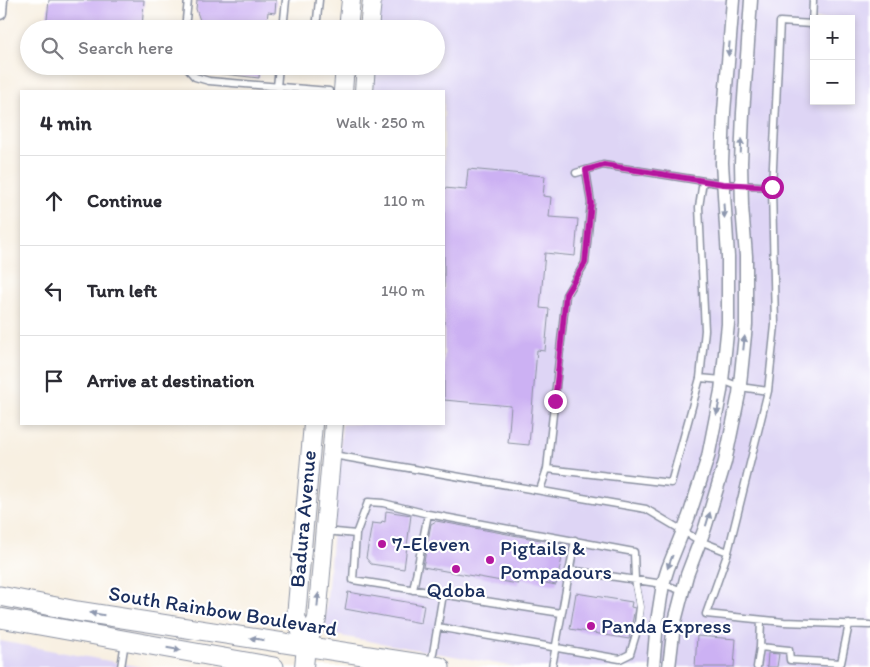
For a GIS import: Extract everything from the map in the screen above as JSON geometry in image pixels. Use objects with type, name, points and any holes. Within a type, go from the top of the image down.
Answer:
[{"type":"main road","points":[[349,20],[351,0]]},
{"type":"main road","points":[[370,20],[372,0]]},
{"type":"main road","points":[[343,90],[344,75]]},
{"type":"main road","points":[[364,90],[365,75]]},
{"type":"main road","name":"Badura Avenue","points":[[306,646],[296,617],[313,425]]},
{"type":"main road","name":"Badura Avenue","points":[[304,667],[306,646],[317,619],[334,425]]},
{"type":"main road","points":[[311,452],[331,454]]},
{"type":"main road","name":"South Rainbow Boulevard","points":[[0,596],[436,666]]},
{"type":"main road","points":[[0,606],[14,608],[53,606]]},
{"type":"main road","name":"South Rainbow Boulevard","points":[[0,618],[274,667]]},
{"type":"street","points":[[0,13],[1,0]]},
{"type":"street","points":[[653,667],[663,584],[708,457],[722,380],[728,324],[728,257],[723,184],[724,112],[733,0]]},
{"type":"street","points":[[669,667],[674,626],[687,575],[725,462],[740,387],[746,326],[746,256],[741,186],[742,113],[751,0]]},
{"type":"lane","points":[[186,20],[188,0]]},
{"type":"lane","points":[[284,20],[286,0]]},
{"type":"lane","points":[[317,20],[319,0]]},
{"type":"lane","points":[[813,0],[812,24],[780,22],[772,187],[775,325],[768,390],[728,552],[706,614],[784,622],[870,625]]},
{"type":"lane","points":[[193,75],[209,81],[316,90]]},
{"type":"lane","points":[[277,87],[278,75]]},
{"type":"lane","points":[[576,172],[604,165],[723,184],[772,187]]},
{"type":"lane","points":[[540,490],[548,469],[566,294],[585,263],[591,203],[586,170]]},
{"type":"lane","points":[[548,469],[671,483],[700,378],[706,330],[699,207],[703,181]]},
{"type":"lane","points":[[700,378],[722,380],[740,387],[768,390]]},
{"type":"lane","points":[[331,454],[646,509],[700,541],[728,552]]},
{"type":"lane","points":[[438,627],[620,658],[630,654],[637,631],[640,607],[635,580],[634,552],[428,514],[383,503],[368,502],[356,534],[354,580],[562,613]]},
{"type":"lane","points":[[413,590],[428,514]]},
{"type":"lane","points":[[325,530],[356,534]]},
{"type":"lane","points":[[552,667],[575,540]]},
{"type":"lane","points":[[569,570],[663,584],[683,591]]},
{"type":"lane","points":[[436,666],[438,627],[443,594]]},
{"type":"lane","points":[[757,667],[761,620]]},
{"type":"lane","points":[[760,647],[789,650],[790,660],[841,663],[849,624]]},
{"type":"lane","points":[[122,667],[126,640]]},
{"type":"shaded area","points":[[380,0],[870,0],[870,667],[515,667],[324,633],[342,425],[445,425],[445,90],[372,90],[373,75],[445,75],[445,20],[378,20]]},
{"type":"shaded area","points":[[0,641],[142,667],[0,667]]},
{"type":"building","points":[[49,0],[144,0],[143,20],[47,20]]},
{"type":"building","points":[[197,0],[276,0],[275,13],[268,12],[267,20],[200,20],[196,9]]},
{"type":"building","points":[[232,75],[259,75],[259,78]]},
{"type":"building","points":[[468,169],[545,176],[543,196],[551,197],[549,217],[578,219],[575,256],[545,253],[540,308],[549,309],[545,351],[537,350],[529,445],[508,443],[511,406],[445,400],[445,188],[466,190]]},
{"type":"building","points":[[386,511],[411,515],[404,569],[371,564],[366,558],[372,523],[381,524],[382,521],[385,522]]},
{"type":"building","points":[[436,521],[562,544],[564,549],[556,585],[519,578],[518,584],[423,567],[431,524]]},
{"type":"building","points":[[348,592],[424,605],[421,623],[345,609]]},
{"type":"building","points":[[576,593],[632,602],[631,607],[635,608],[629,639],[570,629]]},
{"type":"building","points":[[697,636],[736,639],[734,667],[695,667]]},
{"type":"building","points":[[768,653],[779,654],[777,667],[767,667]]},
{"type":"place","name":"7-Eleven","points":[[382,544]]},
{"type":"place","name":"Pigtails & Pompadours","points":[[490,560]]},
{"type":"place","name":"Qdoba","points":[[456,569]]},
{"type":"place","name":"Panda Express","points":[[591,626]]},
{"type":"route","points":[[555,401],[566,294],[585,263],[591,203],[586,170],[604,165],[723,184],[772,187]]}]
